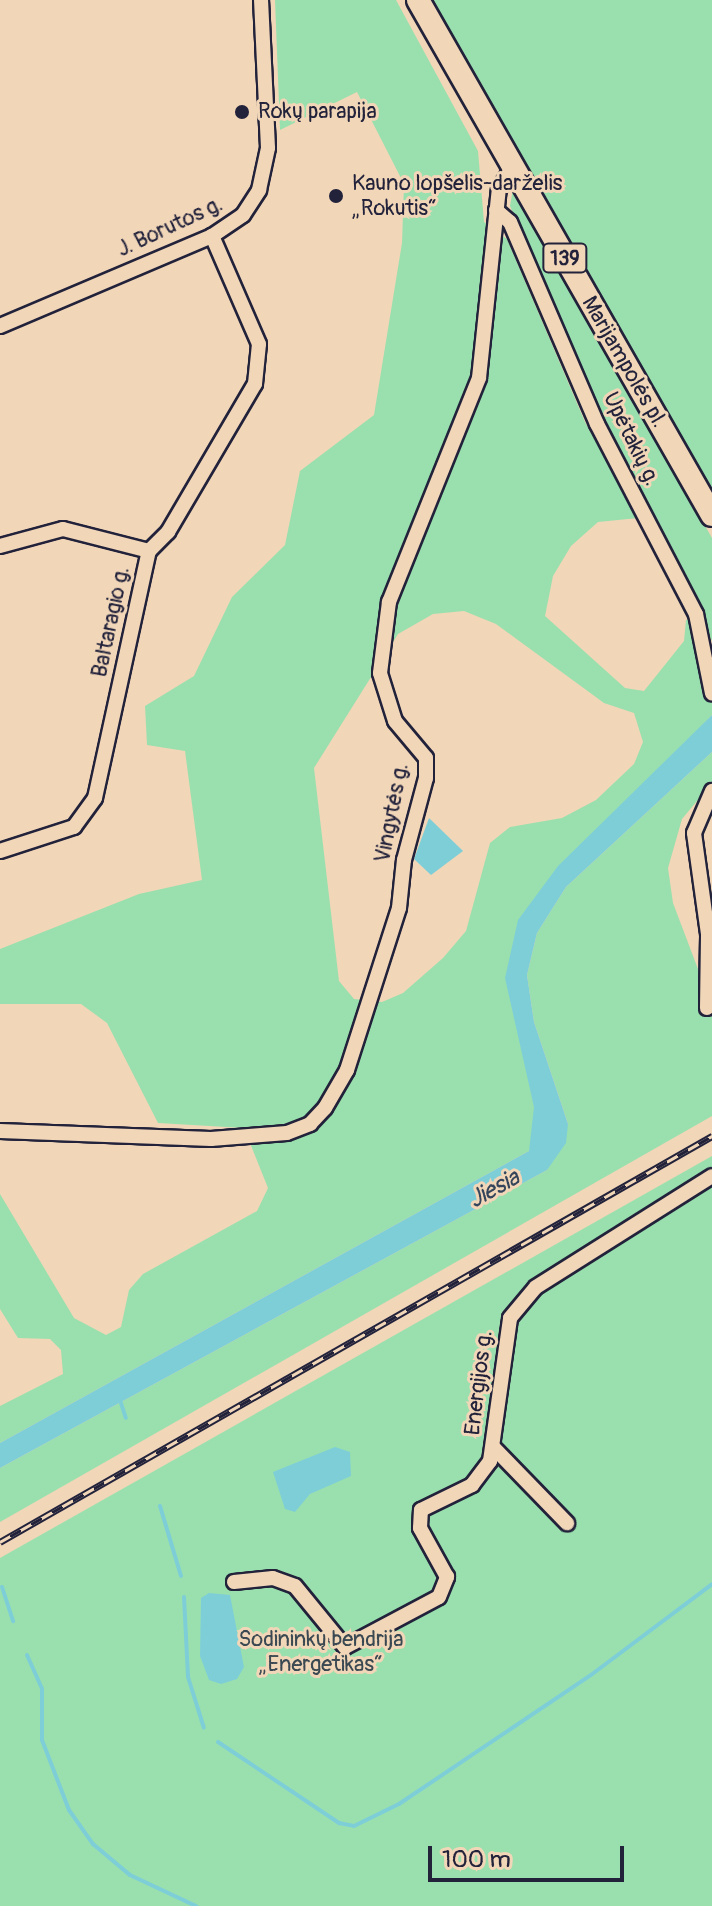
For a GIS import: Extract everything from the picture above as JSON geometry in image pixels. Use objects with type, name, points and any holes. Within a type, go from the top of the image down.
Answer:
[{"type":"main road","name":"Marijampolės pl.","points":[[418,0],[712,515]]},
{"type":"street","name":"J. Borutos g.","points":[[0,326],[212,236],[243,215],[264,175],[269,127],[261,0]]},
{"type":"street","name":"Vingytės g.","points":[[0,1131],[211,1139],[287,1133],[318,1116],[347,1070],[399,908],[426,778],[426,758],[395,721],[385,693],[381,645],[389,602],[479,378],[496,210],[501,179],[513,167]]},
{"type":"street","name":"Upėtakių g.","points":[[496,210],[510,222],[597,424],[696,614],[712,693]]},
{"type":"street","name":"Baltaragio g.","points":[[0,851],[74,827],[95,798],[149,551],[187,499],[259,368],[259,344],[212,236]]},
{"type":"street","points":[[0,546],[63,529],[149,551]]},
{"type":"street","points":[[707,1008],[708,934],[694,833],[712,791]]},
{"type":"street","name":"Energijos g.","points":[[234,1582],[286,1581],[339,1644],[363,1641],[445,1591],[445,1570],[420,1528],[421,1510],[472,1485],[494,1448],[505,1332],[525,1297],[712,1176]]},
{"type":"street","points":[[494,1448],[567,1523]]},
{"type":"green space","points":[[275,0],[396,0],[478,151],[484,222],[507,239],[585,422],[638,518],[598,522],[571,546],[553,576],[545,616],[625,688],[644,691],[684,641],[686,620],[693,618],[702,679],[712,677],[712,715],[519,920],[536,1130],[529,1151],[0,1443],[0,1406],[63,1374],[61,1350],[50,1339],[18,1338],[0,1309],[0,1194],[74,1318],[106,1335],[121,1327],[129,1290],[143,1274],[257,1211],[268,1188],[244,1128],[158,1123],[107,1023],[81,1004],[0,1004],[0,949],[139,894],[202,880],[185,751],[147,745],[145,706],[194,676],[232,597],[285,545],[300,471],[374,415],[402,243],[404,184],[357,92],[280,130]],"holes":[[[464,611],[496,624],[604,703],[634,713],[643,742],[634,764],[596,800],[562,818],[510,827],[490,843],[466,931],[443,958],[403,993],[382,1002],[354,999],[339,981],[314,768],[398,634],[433,614]]]},
{"type":"green space","points":[[427,0],[712,0],[712,496]]},
{"type":"green space","points":[[513,189],[712,538],[712,641],[604,423],[510,206]]},
{"type":"green space","points":[[712,752],[712,783],[682,819],[668,868],[673,903],[712,1006],[712,1116],[0,1522],[0,1468],[547,1170],[568,1124],[534,1022],[527,975],[537,933],[566,887]]},
{"type":"green space","name":"Sodininkų bendrija „Energetikas“","points":[[712,1156],[712,1906],[0,1906],[0,1558]]},
{"type":"water","name":"Jiesia","points":[[712,715],[712,752],[566,887],[537,933],[527,975],[534,1022],[568,1124],[566,1143],[547,1170],[0,1468],[0,1443],[529,1151],[534,1107],[505,978],[518,920],[558,866]]},
{"type":"water","points":[[429,818],[463,851],[431,875],[414,859]]},
{"type":"water","points":[[335,1447],[350,1452],[351,1476],[310,1494],[295,1512],[285,1509],[273,1472]]},
{"type":"water","points":[[209,1593],[230,1595],[244,1667],[237,1679],[221,1684],[209,1680],[200,1656],[201,1598]]},
{"type":"waterway","points":[[119,1397],[126,1418]]},
{"type":"waterway","points":[[160,1506],[181,1576]]},
{"type":"waterway","points":[[218,1742],[339,1823],[354,1826],[399,1804],[591,1675],[712,1584]]},
{"type":"waterway","points":[[2,1587],[13,1621]]},
{"type":"waterway","points":[[184,1597],[188,1677],[204,1728]]},
{"type":"waterway","points":[[27,1655],[42,1689],[42,1740],[69,1810],[93,1844],[130,1875],[196,1906]]},
{"type":"railway","points":[[0,1542],[712,1136]]},
{"type":"place","name":"Rokų parapija","points":[[242,112]]},
{"type":"place","name":"Kauno lopšelis-darželis „Rokutis“","points":[[336,196]]}]
